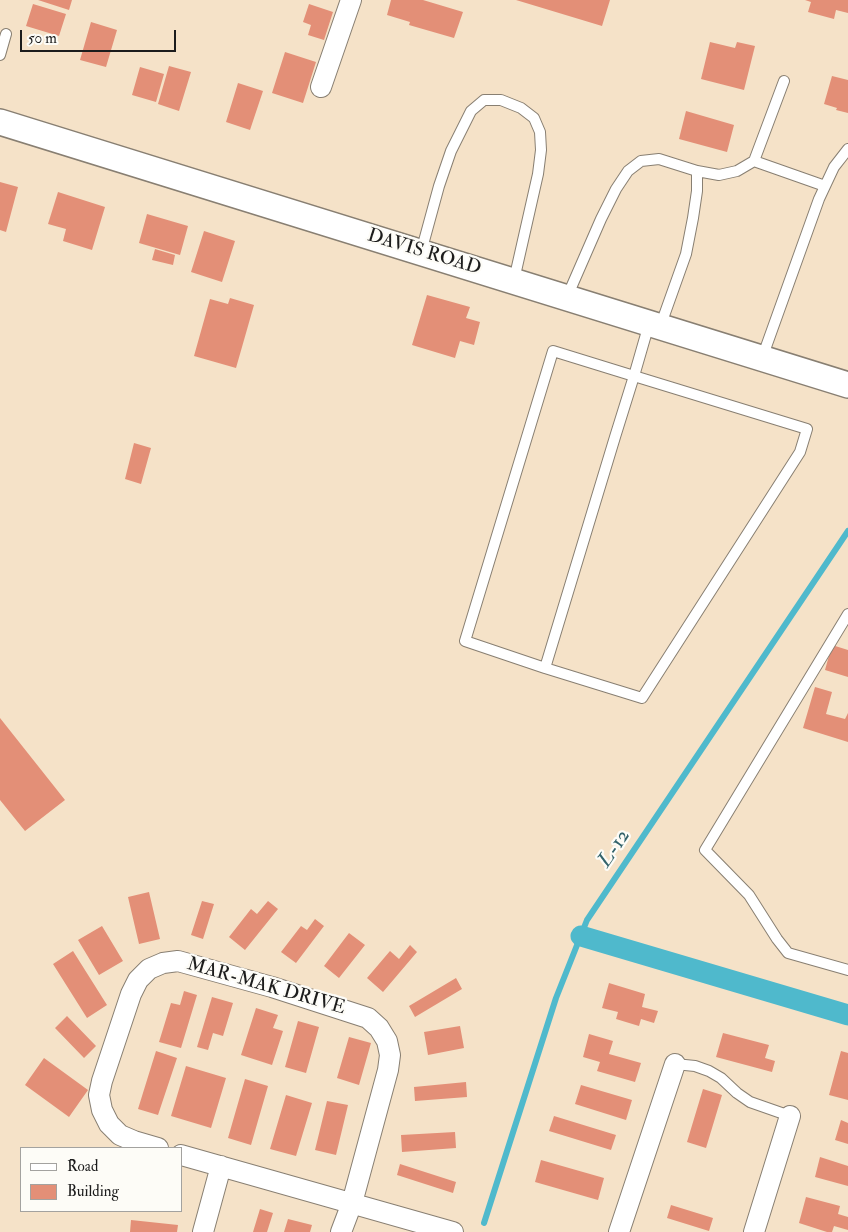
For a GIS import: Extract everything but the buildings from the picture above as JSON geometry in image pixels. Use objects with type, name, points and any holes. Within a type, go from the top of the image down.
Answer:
[{"type":"street","points":[[320,87],[351,0]]},
{"type":"street","name":"DAVIS ROAD","points":[[0,122],[848,384]]},
{"type":"street","name":"MAR-MAK DRIVE","points":[[155,1147],[120,1135],[109,1124],[102,1110],[100,1095],[102,1080],[131,994],[138,980],[149,969],[163,963],[178,961],[272,987],[368,1018],[379,1028],[387,1041],[390,1055],[388,1070],[352,1203],[341,1232]]},
{"type":"street","points":[[619,1232],[675,1064]]},
{"type":"street","points":[[754,1232],[790,1116]]},
{"type":"street","points":[[182,1155],[453,1232]]},
{"type":"street","points":[[203,1232],[221,1166]]},
{"type":"lane","points":[[0,55],[6,34]]},
{"type":"lane","points":[[567,297],[601,219],[616,189],[628,171],[642,161],[659,159],[698,171],[719,174],[737,171],[754,161],[784,81]]},
{"type":"lane","points":[[421,252],[439,186],[451,151],[471,111],[484,100],[501,100],[521,108],[534,118],[540,132],[541,150],[538,174],[514,281]]},
{"type":"lane","points":[[762,358],[800,249],[834,168],[848,149]]},
{"type":"lane","points":[[754,161],[826,186]]},
{"type":"lane","points":[[545,668],[634,376],[686,254],[694,218],[698,171]]},
{"type":"lane","points":[[553,351],[634,376],[807,429],[796,459],[642,698],[465,641],[553,351]]},
{"type":"lane","points":[[848,614],[705,850],[749,895],[777,939],[788,952],[848,970]]},
{"type":"lane","points":[[675,1064],[695,1066],[709,1071],[721,1078],[737,1094],[750,1102],[790,1116]]},
{"type":"waterway","name":"L-12","points":[[484,1223],[556,998],[587,920],[848,531]]},
{"type":"waterway","points":[[581,936],[848,1015]]}]
